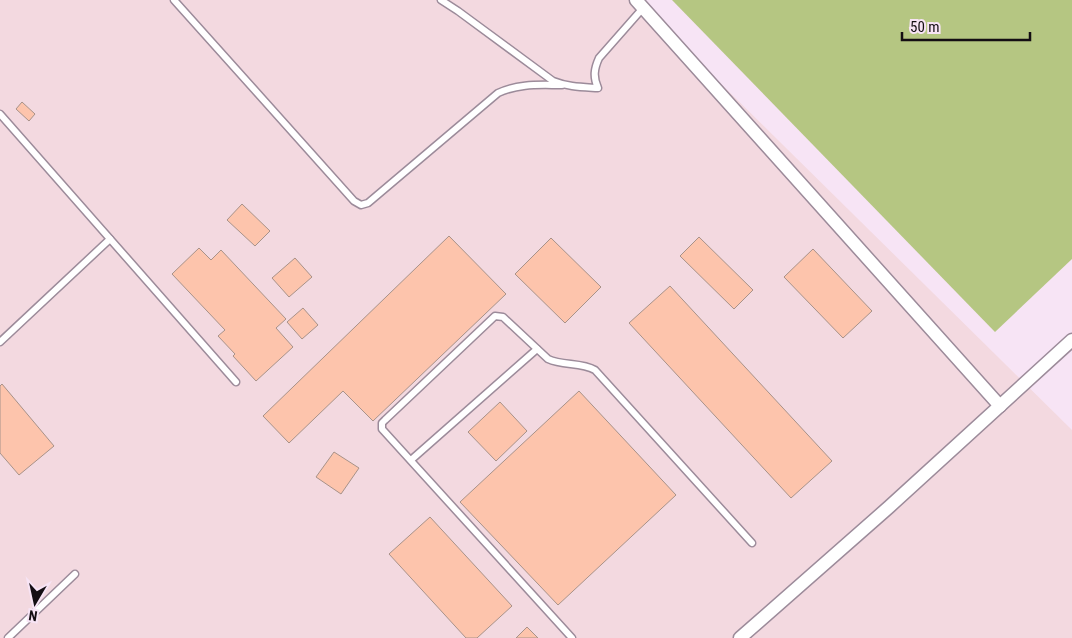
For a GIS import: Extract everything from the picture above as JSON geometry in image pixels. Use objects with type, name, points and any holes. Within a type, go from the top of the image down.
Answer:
[{"type":"street","points":[[639,4],[1000,406]]},
{"type":"street","points":[[740,638],[1072,340]]},
{"type":"lane","points":[[174,0],[354,201],[361,205],[368,203],[498,92],[522,86],[562,85]]},
{"type":"lane","points":[[441,0],[553,81],[571,87],[598,88],[594,74],[599,58],[639,4]]},
{"type":"lane","points":[[0,114],[236,382]]},
{"type":"lane","points":[[0,342],[110,238]]},
{"type":"lane","points":[[572,638],[382,429],[382,423],[385,420],[495,316],[503,317],[548,359],[555,362],[588,366],[596,370],[752,543]]},
{"type":"lane","points":[[410,460],[537,349]]},
{"type":"lane","points":[[8,638],[75,574]]},
{"type":"shaded area","points":[[0,0],[636,0],[1072,430],[1072,638],[0,638]]},
{"type":"green space","points":[[672,0],[1072,0],[1072,259],[995,332]]},
{"type":"building","points":[[22,102],[35,114],[29,121],[16,109]]},
{"type":"building","points":[[242,204],[270,231],[255,246],[227,220]]},
{"type":"building","points":[[449,236],[506,294],[373,421],[343,391],[289,443],[263,416]]},
{"type":"building","points":[[699,237],[753,290],[734,309],[680,256]]},
{"type":"building","points":[[551,238],[601,287],[565,323],[515,274]]},
{"type":"building","points":[[199,248],[211,260],[221,250],[286,319],[276,328],[293,347],[256,381],[218,336],[225,330],[172,274]]},
{"type":"building","points":[[813,249],[872,311],[843,338],[784,277]]},
{"type":"building","points":[[295,258],[312,277],[289,297],[272,278]]},
{"type":"building","points":[[670,286],[832,461],[791,498],[629,323]]},
{"type":"building","points":[[303,308],[318,325],[302,339],[287,322]]},
{"type":"building","points":[[2,384],[54,446],[19,475],[0,453],[0,386]]},
{"type":"building","points":[[579,391],[676,495],[558,605],[460,502]]},
{"type":"building","points":[[500,402],[527,431],[496,461],[468,432]]},
{"type":"building","points":[[334,452],[359,468],[341,494],[316,477]]},
{"type":"building","points":[[430,517],[512,606],[477,638],[466,638],[389,554]]},
{"type":"building","points":[[527,627],[538,638],[516,638]]}]
